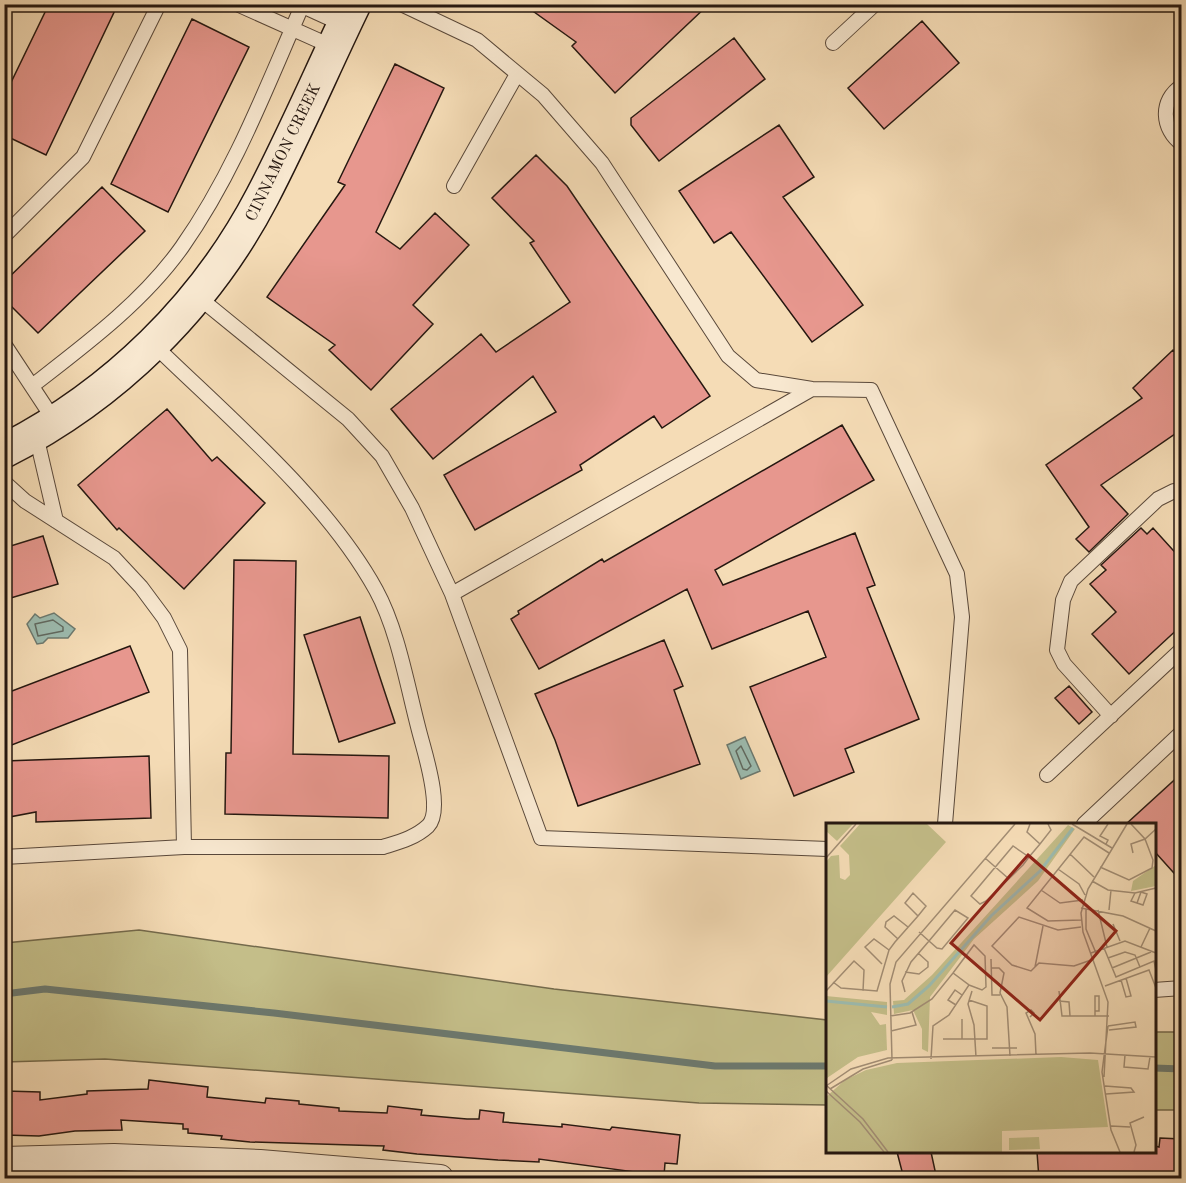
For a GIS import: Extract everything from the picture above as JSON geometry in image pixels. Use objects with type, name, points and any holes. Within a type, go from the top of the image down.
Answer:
[{"type":"street","name":"CINNAMON CREEK","points":[[4,451],[46,429],[94,396],[153,344],[197,296],[226,256],[262,199],[344,26]]},
{"type":"street","points":[[6,1166],[114,1157],[260,1162],[314,1173],[440,1179]]},
{"type":"lane","points":[[4,9],[7,4]]},
{"type":"lane","points":[[4,236],[83,157],[159,4]]},
{"type":"lane","points":[[237,4],[292,29],[344,26]]},
{"type":"lane","points":[[401,4],[477,40],[543,95],[602,163],[728,356],[756,380],[812,388],[871,390],[957,574],[962,617],[945,823]]},
{"type":"lane","points":[[833,43],[875,4]]},
{"type":"lane","points":[[32,386],[92,340],[138,297],[181,249],[216,195],[292,29],[300,5],[344,26]]},
{"type":"lane","points":[[454,186],[517,74]]},
{"type":"lane","points":[[1182,86],[1169,98],[1166,110],[1166,123],[1171,134],[1182,144]]},
{"type":"lane","points":[[197,296],[348,419],[382,456],[412,508],[452,594],[541,838],[826,849]]},
{"type":"lane","points":[[4,344],[32,386],[46,429],[56,521]]},
{"type":"lane","points":[[4,857],[184,847],[383,847],[410,839],[430,825],[435,804],[425,753],[395,642],[377,592],[330,522],[302,489],[153,344]]},
{"type":"lane","points":[[452,594],[812,388]]},
{"type":"lane","points":[[4,482],[25,501],[121,565],[164,618],[180,650],[184,847]]},
{"type":"lane","points":[[1111,716],[1064,664],[1057,650],[1063,600],[1071,581],[1158,499],[1174,491],[1182,492]]},
{"type":"lane","points":[[1047,775],[1182,650]]},
{"type":"lane","points":[[1086,823],[1182,732]]},
{"type":"lane","points":[[1156,990],[1182,988]]},
{"type":"shaded area","points":[[139,930],[554,989],[826,1020],[826,1105],[699,1103],[105,1059],[5,1062],[5,943]]},
{"type":"shaded area","points":[[1156,1032],[1181,1032],[1181,1110],[1156,1110]]},
{"type":"water","points":[[54,613],[75,629],[68,638],[48,638],[43,643],[37,644],[27,624],[35,614],[40,618]]},
{"type":"water","points":[[745,737],[760,771],[741,779],[727,745]]},
{"type":"building","points":[[49,4],[118,4],[46,155],[4,135],[4,97]]},
{"type":"building","points":[[523,4],[709,4],[615,93],[572,46],[576,42]]},
{"type":"building","points":[[192,19],[249,47],[168,212],[111,184]]},
{"type":"building","points":[[922,21],[959,63],[884,129],[848,88]]},
{"type":"building","points":[[734,38],[765,79],[659,161],[631,125],[631,118]]},
{"type":"building","points":[[395,64],[444,88],[376,232],[400,249],[435,213],[469,245],[413,305],[433,324],[371,390],[329,350],[335,345],[267,297],[345,185],[338,182]]},
{"type":"building","points":[[779,125],[814,177],[783,197],[863,305],[812,342],[731,232],[714,243],[679,191]]},
{"type":"building","points":[[536,155],[567,186],[710,396],[662,428],[654,416],[580,465],[582,470],[475,530],[444,475],[556,412],[533,376],[433,459],[391,409],[481,334],[496,352],[570,302],[530,243],[534,241],[492,198]]},
{"type":"building","points":[[102,187],[145,231],[38,333],[4,299],[4,282]]},
{"type":"building","points":[[1173,350],[1182,360],[1182,429],[1101,485],[1128,514],[1089,552],[1076,539],[1089,527],[1046,465],[1142,398],[1133,388]]},
{"type":"building","points":[[167,409],[212,461],[217,457],[265,503],[184,589],[119,528],[117,530],[78,485]]},
{"type":"building","points":[[842,425],[874,480],[715,570],[723,585],[855,533],[875,585],[867,588],[919,719],[845,749],[854,772],[794,796],[750,687],[826,657],[808,611],[712,649],[687,589],[539,669],[511,619],[519,614],[518,611],[602,559],[604,562]]},
{"type":"building","points":[[1141,528],[1147,534],[1153,528],[1182,560],[1182,625],[1129,674],[1092,634],[1116,612],[1090,584],[1106,570],[1101,565]]},
{"type":"building","points":[[43,536],[58,584],[4,600],[4,548]]},
{"type":"building","points":[[234,560],[296,561],[293,754],[389,756],[388,818],[225,814],[226,753],[231,753]]},
{"type":"building","points":[[360,617],[395,723],[339,742],[304,635]]},
{"type":"building","points":[[664,640],[683,686],[674,690],[700,764],[578,806],[555,740],[535,694]]},
{"type":"building","points":[[130,646],[149,692],[4,748],[4,694]]},
{"type":"building","points":[[1069,686],[1092,712],[1079,724],[1055,698]]},
{"type":"building","points":[[149,756],[151,818],[36,822],[36,812],[4,818],[4,761]]},
{"type":"building","points":[[1182,773],[1182,882],[1156,853],[1156,823],[1127,823]]},
{"type":"building","points":[[149,1080],[208,1087],[207,1097],[265,1103],[266,1098],[299,1101],[299,1104],[339,1108],[339,1111],[387,1113],[388,1106],[422,1110],[421,1115],[479,1119],[480,1110],[504,1113],[503,1122],[562,1127],[562,1124],[610,1130],[612,1127],[680,1135],[677,1164],[665,1163],[664,1176],[539,1159],[539,1162],[417,1154],[383,1150],[384,1146],[250,1142],[221,1139],[222,1136],[188,1133],[188,1129],[183,1129],[183,1124],[121,1120],[122,1130],[75,1131],[39,1136],[5,1135],[6,1091],[40,1092],[40,1100],[87,1094],[87,1091],[148,1089]]},
{"type":"building","points":[[1160,1138],[1181,1139],[1180,1172],[1170,1172],[1170,1177],[1039,1179],[1037,1153],[1156,1153],[1156,1146],[1159,1147]]},
{"type":"building","points":[[897,1153],[931,1153],[936,1175],[904,1179]]},
{"type":"waterway","points":[[4,994],[45,989],[274,1013],[715,1066],[826,1066]]},
{"type":"waterway","points":[[1156,1068],[1182,1069]]}]
